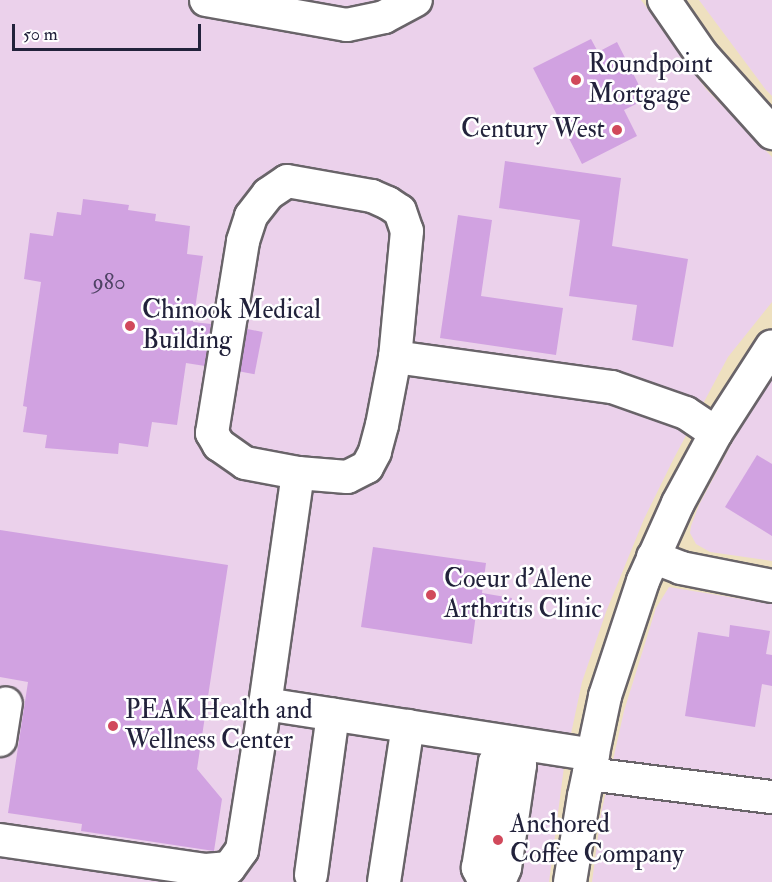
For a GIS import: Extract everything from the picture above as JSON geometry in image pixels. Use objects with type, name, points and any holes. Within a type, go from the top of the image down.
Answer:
[{"type":"street","points":[[206,0],[347,25],[384,17],[416,0]]},
{"type":"street","points":[[672,2],[702,55],[772,133]]},
{"type":"street","points":[[287,181],[372,196],[399,211],[407,231],[395,357],[382,425],[375,452],[367,467],[347,477],[298,473],[245,463],[219,445],[212,433],[243,241],[251,216],[268,194],[287,181]]},
{"type":"street","points":[[570,882],[605,696],[653,556],[678,503],[716,433],[772,346]]},
{"type":"street","points":[[395,357],[612,387],[686,413],[716,433]]},
{"type":"street","points":[[0,840],[206,870],[229,868],[242,850],[298,473]]},
{"type":"street","points":[[653,556],[681,568],[772,586]]},
{"type":"street","points":[[0,740],[6,703]]},
{"type":"street","points":[[265,705],[509,742],[591,764],[772,797]]},
{"type":"street","points":[[311,875],[333,715]]},
{"type":"street","points":[[384,882],[408,726]]},
{"type":"street","points":[[485,882],[478,868],[495,762],[509,742]]},
{"type":"street","points":[[499,882],[505,868],[520,765],[509,742]]},
{"type":"shaded area","points":[[0,0],[641,0],[706,89],[772,157],[772,302],[728,357],[644,519],[606,612],[582,682],[564,767],[549,882],[0,882]]},
{"type":"shaded area","points":[[699,0],[772,0],[772,96],[766,90]]},
{"type":"shaded area","points":[[772,376],[772,561],[710,552],[696,544],[690,533],[691,526],[699,505],[735,437]]},
{"type":"shaded area","points":[[669,587],[772,604],[772,882],[592,882],[601,814],[624,711],[656,608]]},
{"type":"building","points":[[591,39],[598,52],[617,42],[646,99],[624,110],[637,136],[582,164],[533,68]]},
{"type":"building","points":[[505,161],[621,178],[612,246],[688,259],[673,347],[632,340],[637,305],[569,296],[580,220],[499,208]]},
{"type":"building","name":"Chinook Medical Building","points":[[83,199],[129,205],[128,210],[156,214],[155,221],[190,226],[187,254],[203,256],[193,322],[211,324],[205,366],[186,363],[177,425],[152,422],[148,447],[119,443],[118,454],[45,448],[47,435],[23,432],[27,407],[23,406],[41,282],[24,279],[30,233],[53,236],[57,212],[81,215]]},
{"type":"building","points":[[458,215],[492,220],[481,296],[563,308],[556,355],[440,338]]},
{"type":"building","points":[[247,329],[263,332],[255,374],[239,371]]},
{"type":"building","points":[[757,455],[772,464],[772,536],[725,507]]},
{"type":"building","name":"PEAK Health and Wellness Center","points":[[0,530],[228,565],[197,769],[222,799],[214,851],[81,831],[82,824],[8,813],[28,682],[0,677]]},
{"type":"building","name":"Coeur d'Alene Arthritis Clinic","points":[[373,547],[486,563],[482,593],[512,598],[509,618],[476,614],[472,644],[361,627]]},
{"type":"building","points":[[730,625],[770,631],[766,654],[772,655],[772,686],[762,684],[755,727],[685,716],[698,632],[729,637]]},
{"type":"place","name":"Roundpoint Mortgage","points":[[576,80]]},
{"type":"place","name":"Century West","points":[[617,130]]},
{"type":"place","name":"Chinook Medical Building","points":[[130,326]]},
{"type":"place","name":"Coeur d'Alene Arthritis Clinic","points":[[431,595]]},
{"type":"place","name":"PEAK Health and Wellness Center","points":[[113,726]]},
{"type":"place","name":"Anchored Coffee Company","points":[[498,840]]}]
